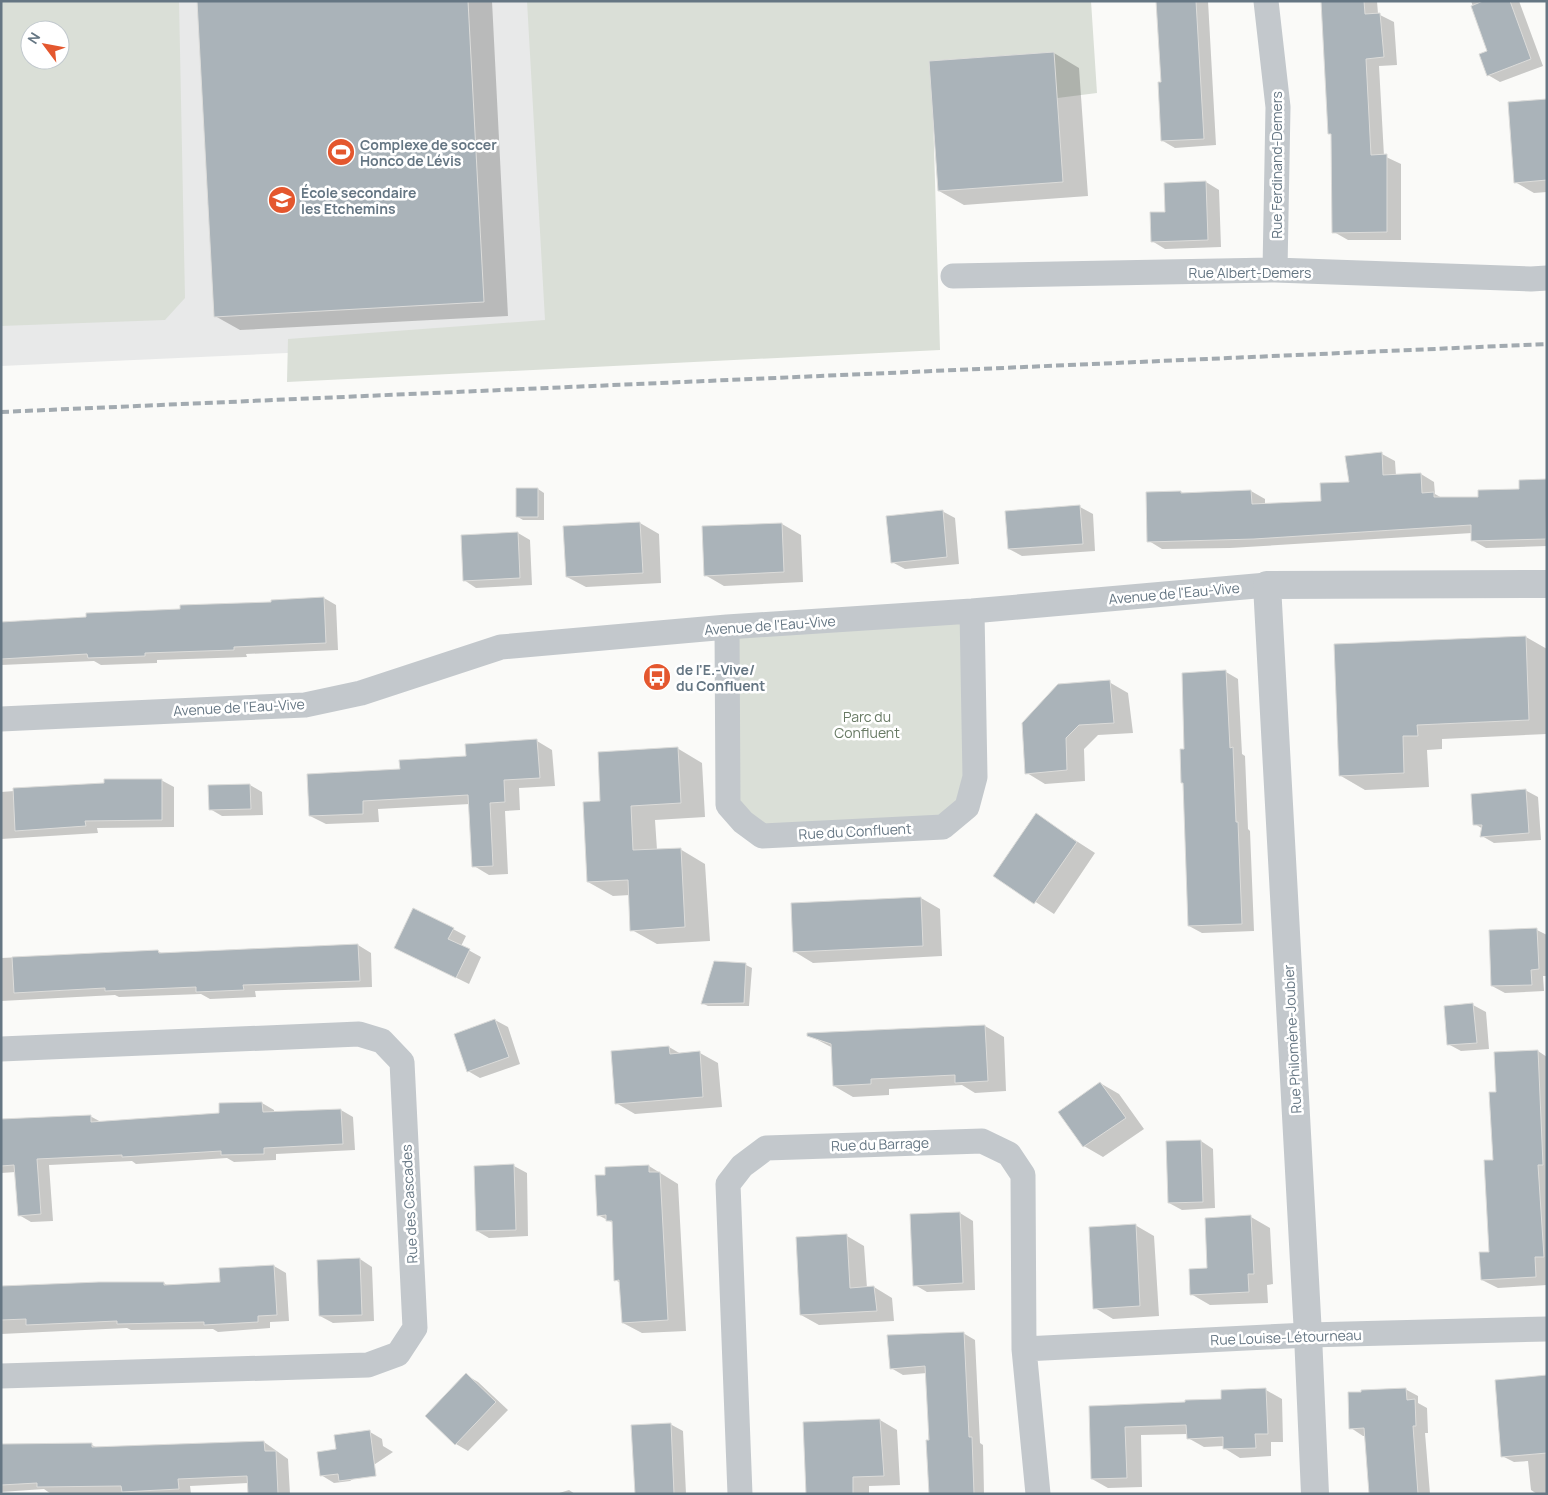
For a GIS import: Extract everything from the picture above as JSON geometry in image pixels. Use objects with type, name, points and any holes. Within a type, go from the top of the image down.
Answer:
[{"type":"street","name":"Rue Ferdinand-Demers","points":[[1266,1],[1278,107],[1275,270]]},
{"type":"street","name":"Rue Albert-Demers","points":[[953,276],[1275,270],[1547,278]]},
{"type":"street","name":"Avenue de l'Eau-Vive","points":[[1,719],[304,705],[361,693],[501,647],[727,627],[972,611],[1267,585],[1547,584]]},
{"type":"street","name":"Rue Philomène-Joubier","points":[[1267,585],[1315,1494]]},
{"type":"street","name":"Rue du Confluent","points":[[727,627],[728,805],[743,822],[762,836],[943,827],[967,807],[975,777],[972,611]]},
{"type":"street","name":"Rue des Cascades","points":[[1,1049],[359,1034],[382,1041],[402,1062],[415,1328],[398,1354],[368,1365],[1,1376]]},
{"type":"street","name":"Rue du Barrage","points":[[740,1494],[728,1184],[742,1166],[766,1148],[982,1140],[1009,1154],[1023,1175],[1024,1349],[1038,1494]]},
{"type":"street","name":"Rue Louise-Létourneau","points":[[1024,1349],[1308,1335],[1547,1329]]},
{"type":"shaded area","name":"École secondaire les Etchemins","points":[[1,1],[860,1],[572,340],[1,366]]},
{"type":"green space","points":[[1,1],[179,1],[185,298],[165,320],[1,326]]},
{"type":"green space","points":[[527,1],[1091,1],[1097,93],[933,114],[940,350],[287,382],[288,339],[545,320]]},
{"type":"green space","name":"Parc du Confluent","points":[[972,611],[975,777],[943,827],[762,836],[728,805],[727,627]]},
{"type":"building","name":"Complexe de soccer Honco de Lévis","points":[[197,1],[468,1],[484,302],[214,317]]},
{"type":"building","points":[[1156,1],[1196,1],[1204,139],[1161,141],[1158,82],[1161,82]]},
{"type":"building","points":[[1321,1],[1364,1],[1365,14],[1380,13],[1384,57],[1366,59],[1371,155],[1387,154],[1387,232],[1332,233],[1331,134],[1328,134]]},
{"type":"building","points":[[1483,1],[1510,1],[1531,59],[1487,76],[1479,54],[1487,51],[1471,6]]},
{"type":"building","points":[[1054,52],[1063,182],[938,191],[929,61]]},
{"type":"building","points":[[1547,99],[1547,180],[1514,183],[1508,102]]},
{"type":"building","points":[[1206,181],[1208,240],[1151,242],[1150,212],[1165,212],[1164,183]]},
{"type":"building","points":[[1382,452],[1383,475],[1421,473],[1422,493],[1434,492],[1434,497],[1478,497],[1478,490],[1519,489],[1519,480],[1547,479],[1546,539],[1471,541],[1471,525],[1254,539],[1147,542],[1146,492],[1181,491],[1181,493],[1251,490],[1252,504],[1321,501],[1320,483],[1349,482],[1345,456]]},
{"type":"building","points":[[516,488],[538,488],[538,517],[516,517]]},
{"type":"building","points":[[1080,505],[1083,544],[1008,549],[1005,511]]},
{"type":"building","points":[[943,510],[947,557],[891,563],[886,516]]},
{"type":"building","points":[[640,522],[643,573],[566,577],[563,526]]},
{"type":"building","points":[[782,523],[784,572],[704,576],[702,526]]},
{"type":"building","points":[[518,532],[520,578],[463,581],[461,535]]},
{"type":"building","points":[[324,597],[326,643],[234,647],[234,650],[145,653],[145,656],[88,658],[87,654],[1,659],[1,622],[86,617],[86,613],[180,609],[180,605],[271,602],[271,600]]},
{"type":"building","points":[[1526,636],[1529,720],[1417,725],[1418,736],[1403,736],[1404,773],[1339,776],[1334,644]]},
{"type":"building","points":[[1226,670],[1230,748],[1233,747],[1236,822],[1238,822],[1242,924],[1188,926],[1180,749],[1184,749],[1182,673]]},
{"type":"building","points":[[1110,680],[1114,723],[1079,725],[1066,738],[1067,770],[1025,774],[1022,723],[1058,684]]},
{"type":"building","points":[[537,739],[540,778],[504,780],[505,802],[490,803],[493,866],[472,867],[468,795],[363,801],[363,814],[309,816],[307,774],[400,769],[399,760],[466,756],[465,744]]},
{"type":"building","points":[[678,747],[681,803],[631,806],[633,850],[681,848],[685,927],[630,931],[628,880],[587,882],[583,802],[600,801],[598,752]]},
{"type":"building","points":[[104,779],[162,779],[162,820],[85,821],[86,826],[15,831],[13,788],[104,783]]},
{"type":"building","points":[[250,784],[251,809],[209,810],[208,785]]},
{"type":"building","points":[[1526,789],[1529,833],[1480,837],[1482,825],[1473,825],[1471,794]]},
{"type":"building","points":[[1036,813],[1077,842],[1034,904],[993,876]]},
{"type":"building","points":[[921,897],[923,946],[793,952],[791,903]]},
{"type":"building","points":[[413,908],[454,928],[448,939],[470,949],[456,978],[394,948]]},
{"type":"building","points":[[1537,928],[1539,969],[1531,970],[1532,985],[1491,986],[1489,930]]},
{"type":"building","points":[[358,944],[360,981],[243,985],[244,990],[196,992],[196,987],[105,991],[105,988],[14,993],[12,957],[158,950],[159,953]]},
{"type":"building","points":[[714,961],[746,963],[744,1003],[701,1004]]},
{"type":"building","points":[[1473,1003],[1477,1043],[1447,1045],[1444,1006]]},
{"type":"building","points":[[495,1019],[509,1057],[467,1072],[454,1034]]},
{"type":"building","points":[[985,1025],[988,1081],[955,1083],[955,1075],[871,1079],[871,1084],[833,1086],[831,1044],[807,1036],[807,1033]]},
{"type":"building","points":[[669,1046],[670,1054],[700,1051],[703,1097],[615,1104],[611,1051]]},
{"type":"building","points":[[1538,1050],[1543,1165],[1538,1165],[1544,1257],[1535,1257],[1536,1277],[1481,1280],[1479,1252],[1489,1252],[1484,1160],[1493,1160],[1489,1092],[1496,1092],[1494,1052]]},
{"type":"building","points":[[1100,1082],[1126,1118],[1083,1147],[1058,1112]]},
{"type":"building","points":[[262,1102],[263,1112],[341,1109],[343,1144],[264,1148],[264,1154],[221,1155],[221,1151],[122,1157],[122,1155],[37,1159],[41,1214],[18,1216],[14,1165],[1,1166],[1,1119],[91,1115],[91,1122],[219,1113],[219,1103]]},
{"type":"building","points":[[1201,1140],[1203,1202],[1168,1203],[1166,1141]]},
{"type":"building","points":[[514,1164],[516,1230],[476,1231],[474,1166]]},
{"type":"building","points":[[649,1165],[649,1172],[660,1172],[668,1320],[622,1323],[619,1280],[614,1281],[612,1221],[606,1221],[606,1215],[597,1216],[595,1175],[605,1175],[605,1167]]},
{"type":"building","points":[[960,1212],[963,1283],[913,1286],[910,1214]]},
{"type":"building","points":[[1251,1215],[1254,1274],[1248,1274],[1249,1292],[1190,1295],[1189,1269],[1207,1268],[1205,1218]]},
{"type":"building","points":[[1136,1224],[1140,1306],[1093,1309],[1089,1227]]},
{"type":"building","points":[[847,1234],[850,1288],[874,1286],[877,1311],[800,1315],[796,1237]]},
{"type":"building","points":[[360,1258],[362,1315],[319,1316],[317,1260]]},
{"type":"building","points":[[274,1265],[277,1315],[258,1316],[258,1322],[204,1325],[204,1322],[117,1324],[117,1321],[26,1325],[26,1319],[1,1320],[1,1286],[99,1282],[164,1282],[164,1285],[220,1282],[219,1268]]},
{"type":"building","points":[[964,1332],[969,1437],[972,1437],[974,1494],[929,1494],[926,1440],[929,1440],[925,1366],[890,1369],[887,1335]]},
{"type":"building","points":[[466,1373],[496,1402],[455,1445],[425,1416]]},
{"type":"building","points":[[1547,1375],[1547,1453],[1501,1457],[1495,1380]]},
{"type":"building","points":[[1266,1388],[1268,1434],[1255,1434],[1256,1448],[1223,1449],[1223,1437],[1187,1439],[1186,1425],[1125,1427],[1127,1478],[1091,1479],[1089,1406],[1221,1399],[1221,1390]]},
{"type":"building","points":[[1406,1388],[1407,1400],[1415,1399],[1416,1426],[1413,1426],[1418,1494],[1369,1494],[1364,1428],[1349,1429],[1348,1392]]},
{"type":"building","points":[[880,1419],[884,1476],[853,1477],[853,1494],[806,1494],[803,1422]]},
{"type":"building","points":[[671,1423],[674,1494],[635,1494],[631,1425]]},
{"type":"building","points":[[370,1430],[376,1476],[339,1481],[338,1474],[320,1476],[317,1452],[336,1449],[334,1435]]},
{"type":"building","points":[[264,1441],[265,1451],[276,1451],[278,1494],[248,1494],[247,1476],[178,1479],[179,1489],[122,1492],[121,1486],[37,1487],[37,1483],[1,1485],[1,1444],[92,1443],[92,1447]]},
{"type":"railway","points":[[1,412],[1547,344]]},
{"type":"place","name":"Complexe de soccer Honco de Lévis","points":[[341,152]]},
{"type":"place","name":"École secondaire les Etchemins","points":[[282,200]]},
{"type":"place","name":"de l'E.-Vive/ du Confluent","points":[[657,677]]}]
